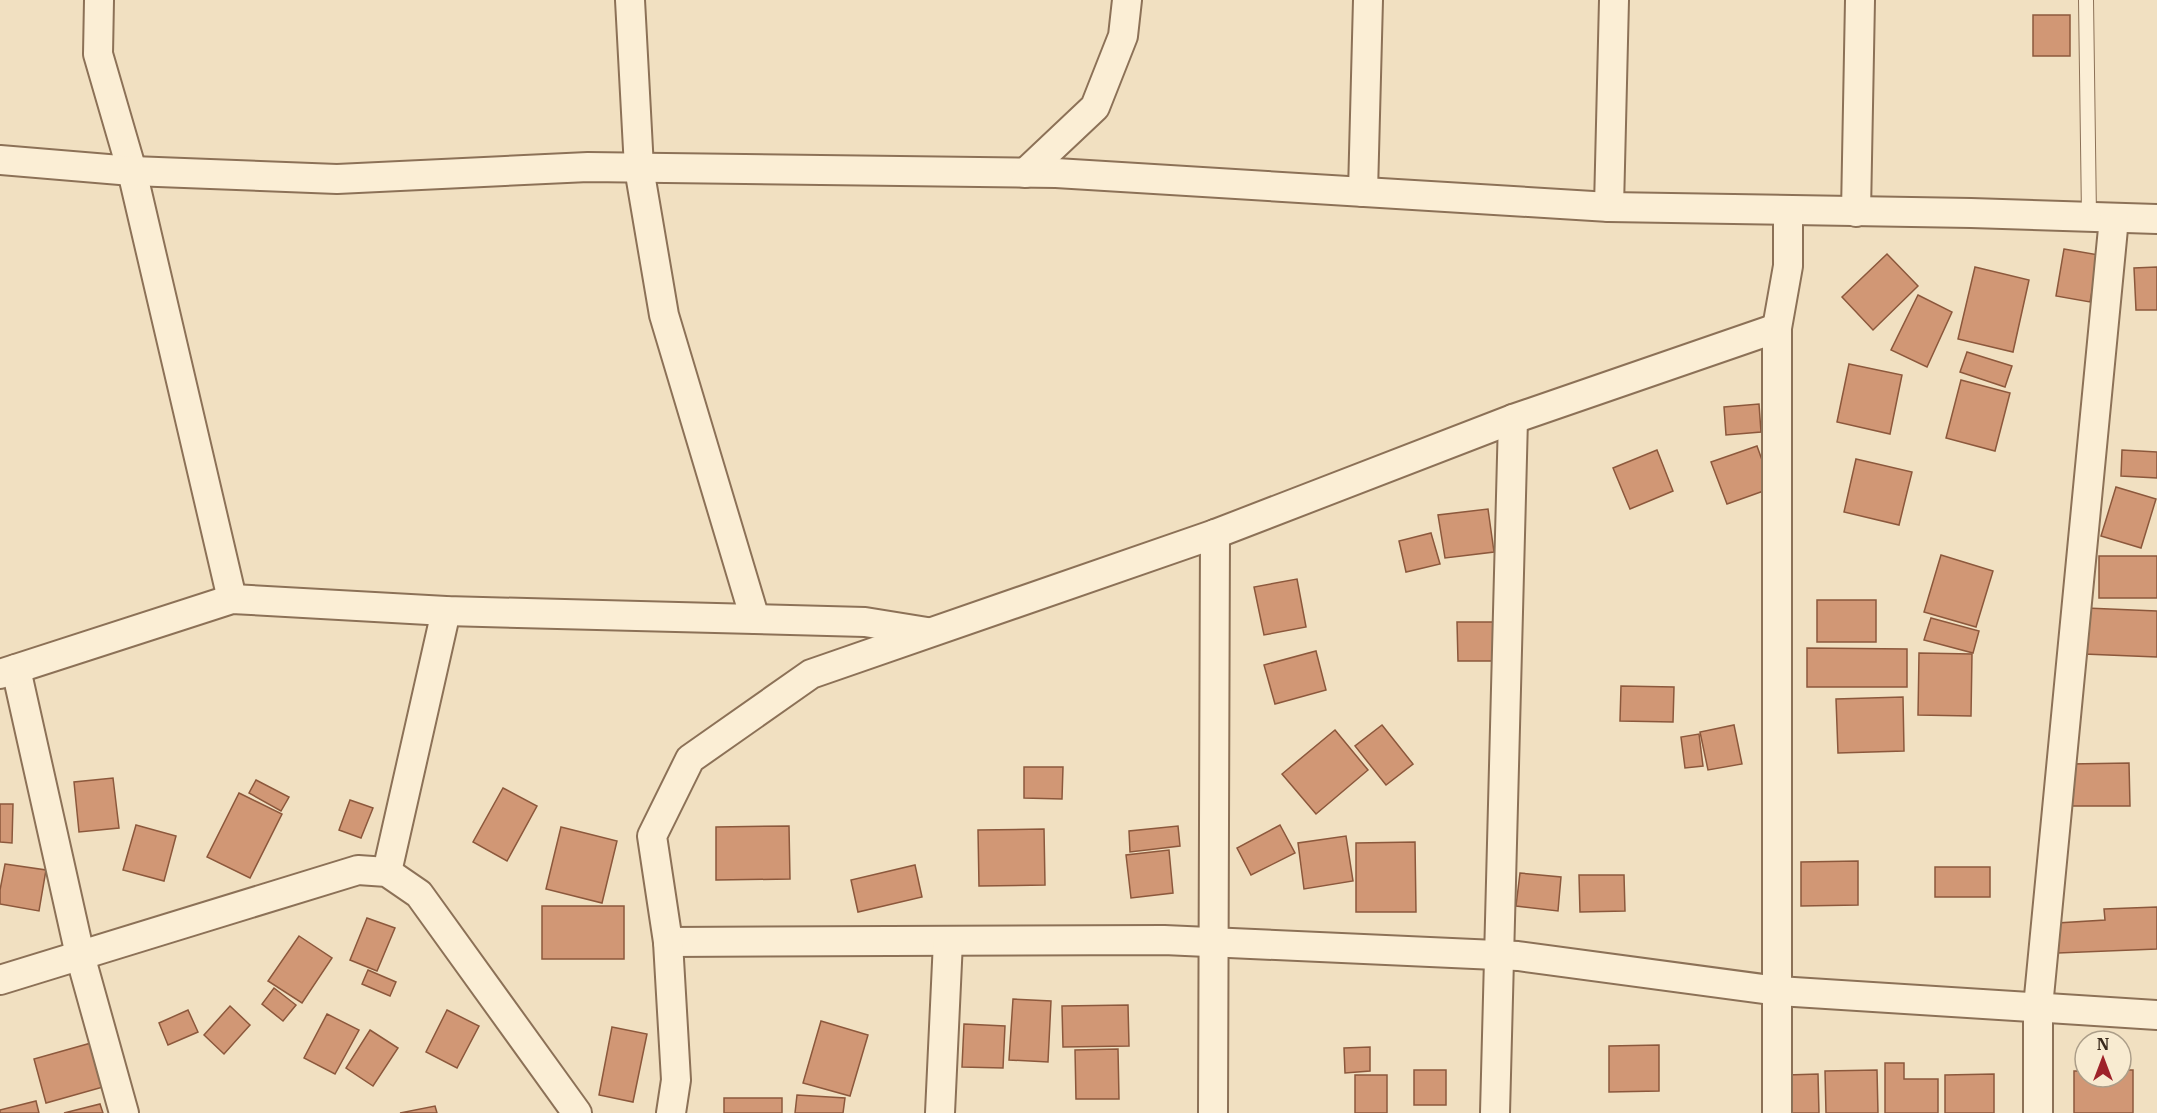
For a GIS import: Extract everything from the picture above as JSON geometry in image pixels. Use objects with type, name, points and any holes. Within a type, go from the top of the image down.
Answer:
[{"type":"street","points":[[99,0],[98,54],[132,171],[232,599]]},
{"type":"street","points":[[630,0],[639,168],[664,315],[755,620]]},
{"type":"street","points":[[1025,173],[1095,107],[1123,36],[1127,0]]},
{"type":"street","points":[[1363,192],[1368,0]]},
{"type":"street","points":[[1610,207],[1614,0]]},
{"type":"street","points":[[1856,212],[1860,0]]},
{"type":"street","points":[[0,160],[132,171],[337,179],[588,167],[1056,173],[1610,207],[2157,219]]},
{"type":"street","points":[[1777,1113],[1776,328],[1788,266],[1788,211]]},
{"type":"street","points":[[2038,1113],[2038,1007],[2101,217]]},
{"type":"street","points":[[671,1113],[676,1080],[668,942],[652,836],[690,759],[812,674],[1215,534],[1514,419],[1776,328]]},
{"type":"street","points":[[1495,1113],[1514,419]]},
{"type":"street","points":[[1213,1113],[1215,534]]},
{"type":"street","points":[[124,1113],[80,955],[8,671],[232,599],[446,611],[865,622],[931,633]]},
{"type":"street","points":[[387,872],[446,611]]},
{"type":"street","points":[[0,980],[358,870],[387,872],[419,894],[577,1113]]},
{"type":"street","points":[[668,942],[1164,940],[1499,955],[1778,991],[2157,1016]]},
{"type":"street","points":[[940,1113],[948,941]]},
{"type":"lane","points":[[2086,0],[2101,217]]},
{"type":"building","points":[[2033,15],[2070,15],[2070,56],[2033,56]]},
{"type":"building","points":[[2064,249],[2099,255],[2090,302],[2056,296]]},
{"type":"building","points":[[1887,254],[1918,286],[1873,330],[1842,297]]},
{"type":"building","points":[[1975,267],[2029,280],[2013,352],[1958,339]]},
{"type":"building","points":[[2157,267],[2157,310],[2136,310],[2134,268]]},
{"type":"building","points":[[1918,295],[1952,312],[1927,367],[1891,350]]},
{"type":"building","points":[[1967,352],[2012,366],[2005,387],[1960,372]]},
{"type":"building","points":[[1849,364],[1902,375],[1890,434],[1837,422]]},
{"type":"building","points":[[1961,380],[2010,393],[1995,451],[1946,438]]},
{"type":"building","points":[[1759,404],[1761,432],[1726,435],[1724,407]]},
{"type":"building","points":[[1757,446],[1772,488],[1727,504],[1711,462]]},
{"type":"building","points":[[1657,450],[1673,491],[1630,509],[1613,468]]},
{"type":"building","points":[[2122,450],[2157,452],[2157,478],[2121,476]]},
{"type":"building","points":[[1856,459],[1912,472],[1899,525],[1844,512]]},
{"type":"building","points":[[2116,487],[2156,499],[2141,548],[2101,536]]},
{"type":"building","points":[[1488,509],[1494,552],[1445,558],[1438,515]]},
{"type":"building","points":[[1431,533],[1440,564],[1406,572],[1399,541]]},
{"type":"building","points":[[1941,555],[1993,571],[1976,627],[1924,612]]},
{"type":"building","points":[[2099,556],[2157,556],[2157,598],[2099,598]]},
{"type":"building","points":[[1297,579],[1306,627],[1264,635],[1254,587]]},
{"type":"building","points":[[1817,600],[1876,600],[1876,642],[1817,642]]},
{"type":"building","points":[[2086,608],[2157,611],[2157,657],[2084,654]]},
{"type":"building","points":[[1931,618],[1979,631],[1973,653],[1924,640]]},
{"type":"building","points":[[1457,622],[1497,622],[1497,661],[1458,661]]},
{"type":"building","points":[[1807,648],[1907,649],[1907,687],[1807,687]]},
{"type":"building","points":[[1316,651],[1326,690],[1275,704],[1264,665]]},
{"type":"building","points":[[1919,653],[1972,654],[1971,716],[1918,715]]},
{"type":"building","points":[[1621,686],[1674,687],[1673,722],[1620,721]]},
{"type":"building","points":[[1903,697],[1904,751],[1838,753],[1836,699]]},
{"type":"building","points":[[1382,725],[1413,764],[1386,785],[1355,746]]},
{"type":"building","points":[[1734,725],[1742,764],[1708,770],[1700,732]]},
{"type":"building","points":[[1335,730],[1368,770],[1316,814],[1282,774]]},
{"type":"building","points":[[1699,734],[1703,766],[1685,768],[1681,737]]},
{"type":"building","points":[[2129,763],[2130,806],[2070,806],[2070,764]]},
{"type":"building","points":[[1024,767],[1063,767],[1062,799],[1024,798]]},
{"type":"building","points":[[113,778],[119,828],[79,832],[74,782]]},
{"type":"building","points":[[256,780],[289,797],[281,811],[249,793]]},
{"type":"building","points":[[503,788],[537,806],[507,861],[473,842]]},
{"type":"building","points":[[239,793],[282,814],[250,878],[207,857]]},
{"type":"building","points":[[350,800],[373,808],[361,838],[339,830]]},
{"type":"building","points":[[0,804],[13,804],[12,843],[0,842]]},
{"type":"building","points":[[136,825],[176,836],[164,881],[123,870]]},
{"type":"building","points":[[1280,825],[1295,853],[1251,875],[1237,848]]},
{"type":"building","points":[[789,826],[790,879],[716,880],[716,827]]},
{"type":"building","points":[[1178,826],[1180,846],[1130,852],[1129,831]]},
{"type":"building","points":[[561,827],[617,841],[602,903],[546,889]]},
{"type":"building","points":[[1044,829],[1045,885],[979,886],[978,830]]},
{"type":"building","points":[[1346,836],[1353,881],[1304,889],[1298,843]]},
{"type":"building","points":[[1415,842],[1416,912],[1356,912],[1356,843]]},
{"type":"building","points":[[1169,850],[1173,893],[1131,898],[1126,855]]},
{"type":"building","points":[[1858,861],[1858,905],[1801,906],[1801,862]]},
{"type":"building","points":[[5,864],[46,870],[39,911],[0,904]]},
{"type":"building","points":[[915,865],[922,897],[858,912],[851,880]]},
{"type":"building","points":[[1935,867],[1990,867],[1990,897],[1935,897]]},
{"type":"building","points":[[1520,873],[1561,877],[1558,911],[1516,906]]},
{"type":"building","points":[[1579,875],[1624,875],[1625,911],[1580,912]]},
{"type":"building","points":[[542,906],[624,906],[624,959],[542,959]]},
{"type":"building","points":[[2157,907],[2157,949],[2058,953],[2057,923],[2105,920],[2104,909]]},
{"type":"building","points":[[367,918],[395,928],[377,971],[350,960]]},
{"type":"building","points":[[299,936],[332,958],[302,1003],[268,981]]},
{"type":"building","points":[[368,970],[396,982],[390,996],[362,984]]},
{"type":"building","points":[[274,988],[296,1005],[283,1021],[262,1004]]},
{"type":"building","points":[[1013,999],[1051,1001],[1048,1062],[1009,1060]]},
{"type":"building","points":[[1128,1005],[1129,1046],[1063,1047],[1062,1006]]},
{"type":"building","points":[[230,1006],[250,1025],[224,1054],[204,1035]]},
{"type":"building","points":[[188,1010],[198,1032],[168,1045],[159,1023]]},
{"type":"building","points":[[447,1010],[479,1026],[457,1068],[426,1052]]},
{"type":"building","points":[[327,1014],[359,1030],[335,1074],[304,1058]]},
{"type":"building","points":[[821,1021],[868,1035],[850,1096],[803,1083]]},
{"type":"building","points":[[964,1024],[1005,1026],[1003,1068],[962,1067]]},
{"type":"building","points":[[612,1027],[647,1034],[633,1102],[599,1095]]},
{"type":"building","points":[[370,1030],[398,1048],[373,1086],[346,1068]]},
{"type":"building","points":[[91,1043],[103,1087],[46,1103],[34,1059]]},
{"type":"building","points":[[1659,1045],[1659,1091],[1609,1092],[1609,1046]]},
{"type":"building","points":[[1370,1047],[1370,1071],[1345,1073],[1344,1048]]},
{"type":"building","points":[[1118,1049],[1119,1099],[1076,1099],[1075,1050]]},
{"type":"building","points":[[1885,1063],[1904,1063],[1904,1079],[1938,1079],[1938,1113],[1885,1113]]},
{"type":"building","points":[[1414,1070],[1446,1070],[1446,1105],[1414,1105]]},
{"type":"building","points":[[1877,1070],[1878,1113],[1826,1113],[1825,1071]]},
{"type":"building","points":[[1818,1074],[1819,1113],[1788,1113],[1787,1075]]},
{"type":"building","points":[[1994,1074],[1994,1113],[1945,1113],[1945,1075]]},
{"type":"building","points":[[1355,1075],[1387,1075],[1387,1113],[1355,1113]]},
{"type":"building","points":[[2074,1089],[2133,1089],[2133,1113],[2074,1113]]},
{"type":"building","points":[[797,1095],[845,1098],[843,1113],[795,1113]]},
{"type":"building","points":[[724,1098],[782,1098],[782,1113],[724,1113]]},
{"type":"building","points":[[36,1101],[39,1113],[0,1113],[0,1110]]},
{"type":"building","points":[[100,1104],[103,1113],[64,1113]]},
{"type":"building","points":[[435,1106],[437,1113],[400,1113]]}]
